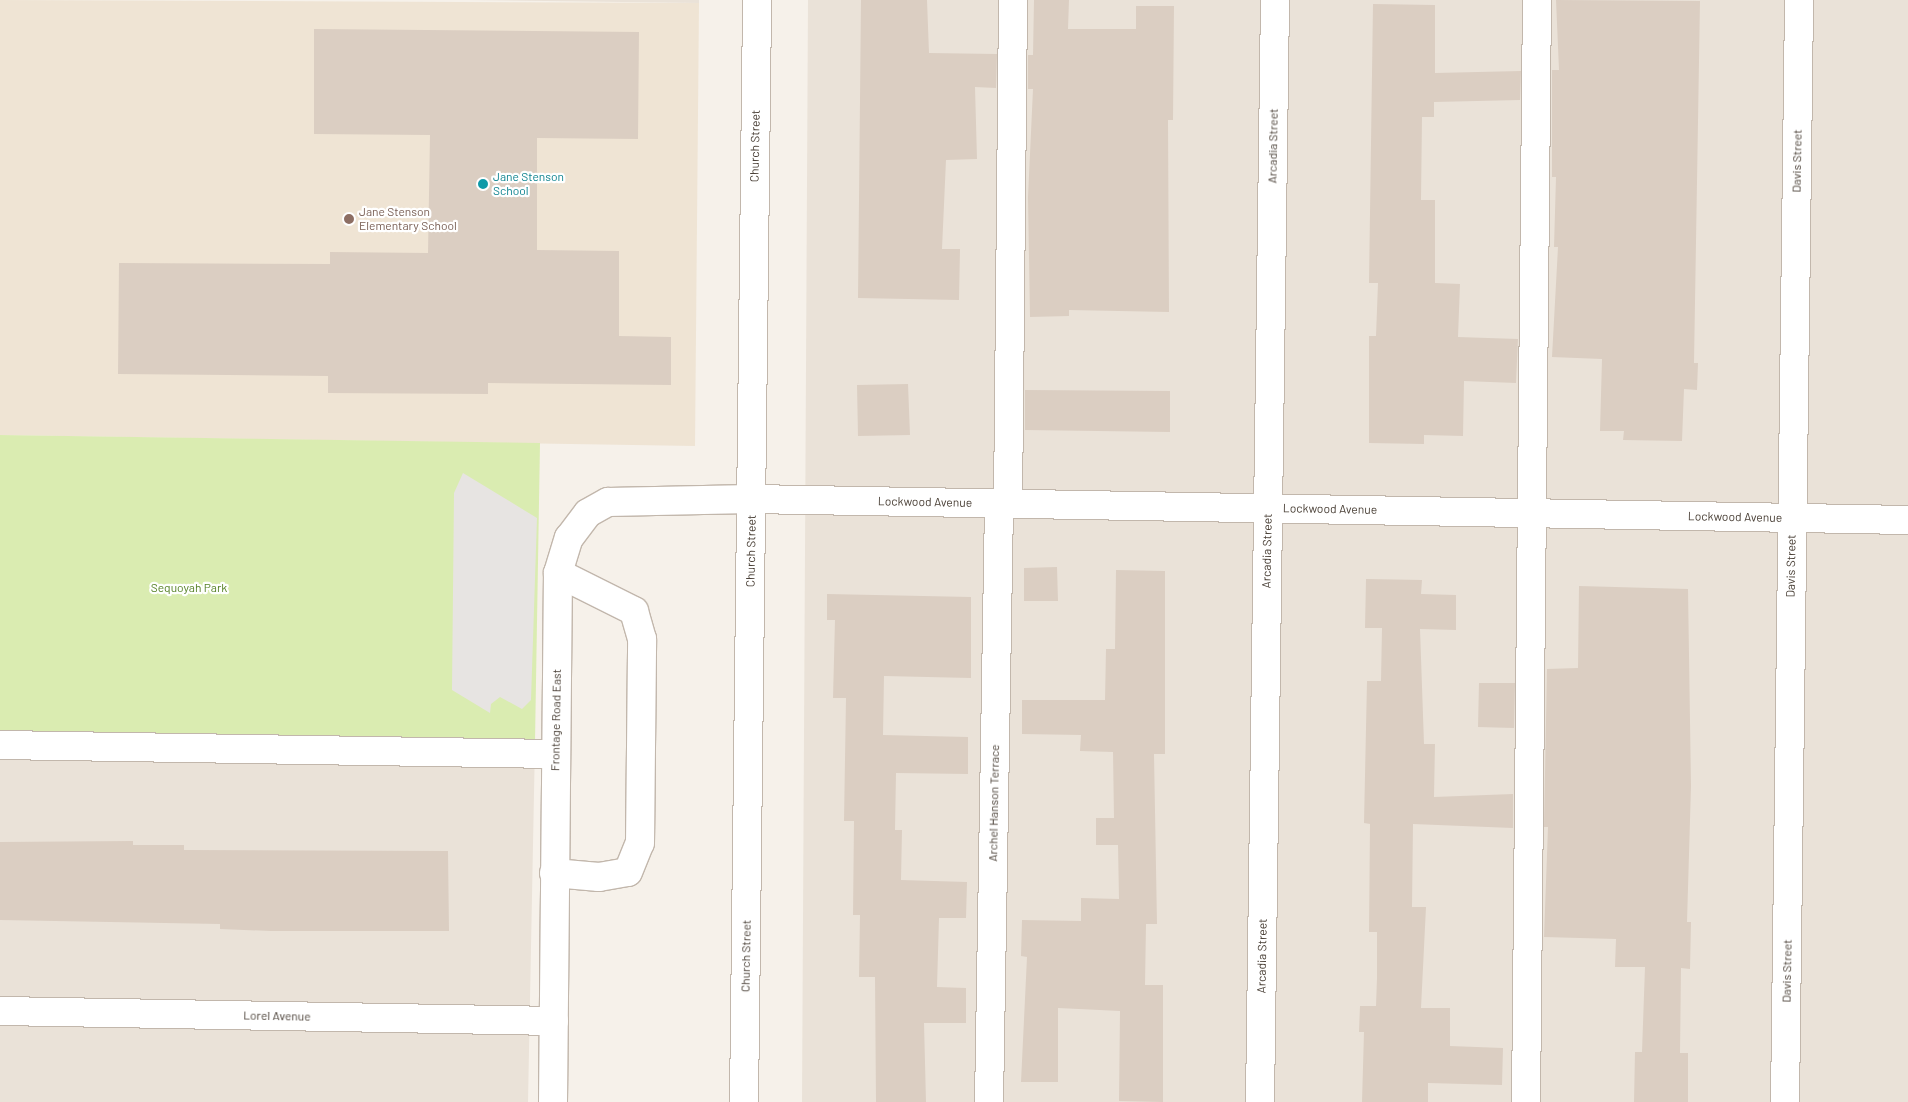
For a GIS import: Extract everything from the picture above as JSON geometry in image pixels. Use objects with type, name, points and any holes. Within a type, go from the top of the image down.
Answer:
[{"type":"street","name":"Church Street","points":[[744,1102],[757,0]]},
{"type":"street","name":"Archel Hanson Terrace","points":[[989,1102],[1004,503],[1013,0]]},
{"type":"street","name":"Arcadia Street","points":[[1260,1102],[1275,0]]},
{"type":"street","points":[[1526,1102],[1537,0]]},
{"type":"street","name":"Davis Street","points":[[1785,1102],[1799,0]]},
{"type":"street","name":"Lockwood Avenue","points":[[751,499],[1908,520]]},
{"type":"street","name":"Frontage Road East","points":[[553,1102],[558,573],[569,538],[588,513],[608,502],[751,499]]},
{"type":"street","points":[[554,873],[599,876],[628,872],[640,833],[642,639],[634,611],[558,573]]},
{"type":"street","points":[[0,746],[555,754]]},
{"type":"street","name":"Lorel Avenue","points":[[0,1010],[554,1021]]},
{"type":"shaded area","name":"Jane Stenson Elementary School","points":[[0,0],[699,3],[695,446],[0,435]]},
{"type":"shaded area","points":[[468,0],[699,0],[699,3]]},
{"type":"shaded area","points":[[808,0],[1908,0],[1908,1102],[802,1102]]},
{"type":"shaded area","points":[[463,473],[537,518],[531,700],[522,709],[500,697],[491,704],[490,713],[452,690],[454,493]]},
{"type":"shaded area","points":[[0,735],[535,742],[528,1102],[0,1102]]},
{"type":"green space","name":"Sequoyah Park","points":[[0,435],[540,443],[535,742],[0,735]]},
{"type":"building","points":[[861,0],[927,0],[929,53],[997,54],[996,88],[975,87],[977,159],[946,160],[942,249],[960,249],[959,300],[858,298]]},
{"type":"building","points":[[1034,0],[1069,0],[1068,29],[1136,29],[1136,6],[1174,6],[1173,120],[1168,120],[1169,312],[1069,310],[1069,316],[1030,317],[1028,197],[1033,89],[1028,89],[1028,55],[1033,55]]},
{"type":"building","points":[[1556,0],[1700,1],[1694,363],[1698,363],[1697,390],[1684,389],[1682,441],[1623,440],[1624,431],[1600,431],[1602,359],[1552,357],[1558,247],[1554,247],[1556,177],[1552,177],[1552,70],[1559,70]]},
{"type":"building","points":[[1373,4],[1435,5],[1435,73],[1521,71],[1520,100],[1434,102],[1434,117],[1422,117],[1421,200],[1435,200],[1435,283],[1460,284],[1458,337],[1518,339],[1516,383],[1464,381],[1463,436],[1424,435],[1424,444],[1369,443],[1369,336],[1376,336],[1378,283],[1369,283]]},
{"type":"building","name":"Jane Stenson School","points":[[314,29],[639,32],[638,139],[537,138],[537,250],[619,251],[619,336],[671,337],[671,385],[488,383],[488,394],[328,393],[328,376],[118,374],[119,263],[330,264],[330,252],[428,253],[430,135],[314,134]]},
{"type":"building","points":[[908,384],[910,435],[858,436],[857,385]]},
{"type":"building","points":[[1025,390],[1170,391],[1170,432],[1025,430]]},
{"type":"building","points":[[1057,567],[1058,601],[1024,601],[1024,568]]},
{"type":"building","points":[[1116,570],[1165,571],[1165,754],[1154,754],[1157,924],[1146,924],[1145,985],[1163,985],[1163,1102],[1119,1101],[1120,1011],[1058,1008],[1058,1082],[1021,1082],[1027,957],[1021,956],[1022,920],[1081,921],[1081,898],[1119,899],[1118,845],[1096,845],[1096,818],[1114,818],[1113,752],[1080,751],[1081,735],[1022,734],[1022,700],[1105,700],[1106,649],[1115,649]]},
{"type":"building","points":[[1366,579],[1422,580],[1421,594],[1456,595],[1456,630],[1420,629],[1424,744],[1435,744],[1434,797],[1513,794],[1513,828],[1413,824],[1412,907],[1426,907],[1421,1008],[1450,1008],[1450,1046],[1503,1048],[1502,1085],[1428,1083],[1428,1102],[1362,1102],[1364,1032],[1359,1032],[1360,1006],[1376,1006],[1377,978],[1377,932],[1369,932],[1370,824],[1364,823],[1367,681],[1381,681],[1382,628],[1365,628]]},
{"type":"building","points":[[1579,586],[1688,589],[1691,786],[1687,922],[1691,922],[1690,969],[1681,968],[1680,1053],[1688,1053],[1688,1102],[1634,1102],[1635,1052],[1642,1052],[1645,967],[1615,967],[1616,939],[1544,937],[1548,827],[1544,827],[1547,669],[1578,668]]},
{"type":"building","points":[[827,594],[971,597],[971,678],[884,676],[883,735],[968,737],[968,774],[896,773],[895,830],[902,830],[901,880],[967,882],[966,918],[939,918],[937,987],[966,988],[966,1023],[924,1023],[926,1102],[876,1102],[875,977],[859,977],[860,915],[853,915],[854,821],[844,821],[846,698],[833,698],[835,620],[827,620]]},
{"type":"building","points":[[1479,683],[1515,683],[1514,728],[1478,727]]},
{"type":"building","points":[[133,841],[133,845],[184,845],[184,850],[448,851],[449,931],[271,931],[220,929],[220,924],[0,920],[0,842]]},
{"type":"place","name":"Jane Stenson School","points":[[483,184]]},
{"type":"place","name":"Jane Stenson Elementary School","points":[[349,219]]}]
